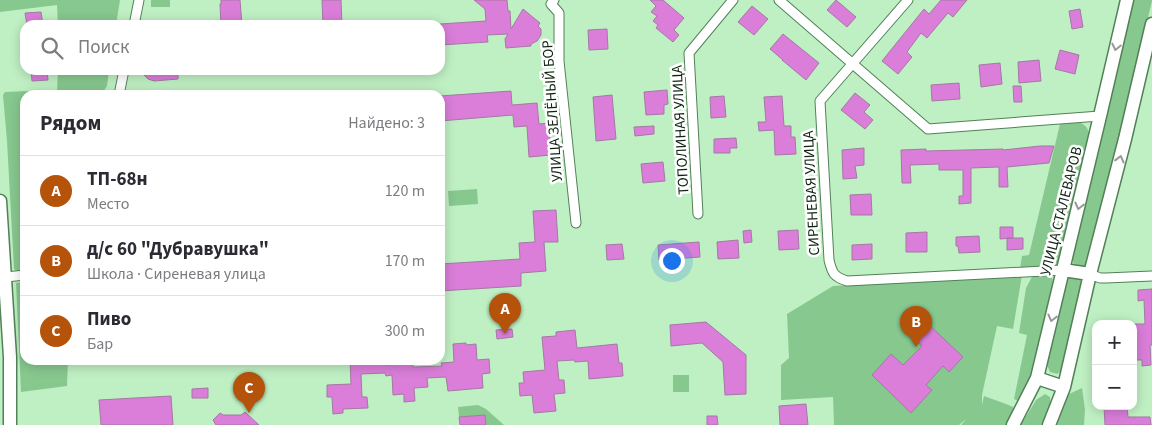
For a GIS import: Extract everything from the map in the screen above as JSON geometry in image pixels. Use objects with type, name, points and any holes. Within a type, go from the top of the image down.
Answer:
[{"type":"main road","name":"УЛИЦА СТАЛЕВАРОВ","points":[[1013,425],[1037,378],[1127,0]]},
{"type":"main road","points":[[1048,425],[1064,387],[1152,24]]},
{"type":"main road","points":[[0,201],[10,357],[10,425]]},
{"type":"main road","points":[[1063,270],[1090,274]]},
{"type":"main road","points":[[1037,378],[1064,387]]},
{"type":"street","points":[[135,20],[139,0]]},
{"type":"street","name":"ТОПОЛИНАЯ УЛИЦА","points":[[698,214],[689,53],[733,0]]},
{"type":"street","points":[[779,0],[928,130],[1100,116]]},
{"type":"street","name":"СИРЕНЕВАЯ УЛИЦА","points":[[908,0],[820,101],[828,252],[831,272],[847,281],[1063,270]]},
{"type":"street","name":"УЛИЦА ЗЕЛЁНЫЙ БОР","points":[[551,1],[559,13],[560,62],[576,223]]},
{"type":"street","points":[[120,90],[123,75]]},
{"type":"street","points":[[1090,274],[1100,278],[1152,276]]},
{"type":"street","points":[[6,277],[20,276]]},
{"type":"green space","points":[[0,0],[120,0],[117,20],[58,20],[57,5],[0,12]]},
{"type":"green space","points":[[151,0],[170,0],[170,7],[151,7]]},
{"type":"green space","points":[[1134,0],[1152,1],[1089,262],[1083,268],[1075,267],[1072,259]]},
{"type":"green space","points":[[58,75],[108,75],[107,86],[104,90],[57,90]]},
{"type":"green space","points":[[20,91],[20,272],[14,269],[3,95],[5,92]]},
{"type":"green space","points":[[1076,122],[1085,126],[1089,134],[1057,265],[1053,267],[1020,269],[1022,256],[1029,255],[1060,124]]},
{"type":"green space","points":[[477,189],[478,204],[449,206],[448,191]]},
{"type":"green space","points":[[1050,274],[1053,283],[1039,346],[1029,381],[1024,394],[1018,401],[1014,399],[1027,335],[1019,333],[1026,288],[1033,275]]},
{"type":"green space","points":[[1022,275],[1013,329],[997,326],[982,395],[982,405],[984,396],[1013,407],[1014,414],[1007,425],[961,425],[966,419],[959,425],[834,425],[833,397],[781,400],[781,365],[789,358],[787,314],[833,286]]},
{"type":"green space","points":[[1079,276],[1083,280],[1063,370],[1057,374],[1050,372],[1047,365],[1067,277]]},
{"type":"green space","points":[[16,283],[20,283],[20,365],[68,365],[67,386],[21,392]]},
{"type":"green space","points":[[673,375],[689,375],[689,392],[673,392]]},
{"type":"green space","points":[[1082,388],[1085,410],[1084,425],[1057,425],[1069,394]]},
{"type":"green space","points":[[1045,394],[1050,397],[1051,408],[1043,425],[1021,425],[1036,400]]},
{"type":"green space","points":[[478,405],[486,409],[504,425],[486,425],[485,415],[459,417],[458,407]]},
{"type":"building","points":[[221,0],[240,0],[242,20],[221,20]]},
{"type":"building","points":[[322,0],[341,0],[342,20],[323,20]]},
{"type":"building","points":[[474,0],[507,0],[511,29],[523,9],[540,23],[538,26],[541,29],[541,35],[531,46],[506,48],[505,39],[508,34],[487,35],[488,42],[445,45],[445,24],[486,21],[485,9]]},
{"type":"building","points":[[650,0],[663,0],[684,18],[674,30],[679,35],[673,42],[656,28],[658,25],[653,21],[657,16],[651,12],[656,6]]},
{"type":"building","points":[[836,0],[856,17],[847,27],[827,10]]},
{"type":"building","points":[[941,0],[967,0],[953,17],[948,13],[927,38],[921,33],[907,52],[912,57],[898,74],[882,61],[924,9],[929,14]]},
{"type":"building","points":[[752,6],[768,19],[754,35],[738,22]]},
{"type":"building","points":[[1080,9],[1083,27],[1072,29],[1069,11]]},
{"type":"building","points":[[41,12],[42,20],[26,20],[25,13]]},
{"type":"building","points":[[607,29],[608,49],[589,50],[588,30]]},
{"type":"building","points":[[783,34],[819,63],[806,80],[770,49]]},
{"type":"building","points":[[1060,50],[1079,55],[1075,74],[1055,69]]},
{"type":"building","points":[[1039,60],[1041,81],[1019,83],[1018,62]]},
{"type":"building","points":[[1000,63],[1002,84],[981,87],[979,65]]},
{"type":"building","points":[[31,75],[48,75],[48,80],[32,81]]},
{"type":"building","points":[[144,75],[178,75],[178,79],[154,81]]},
{"type":"building","points":[[959,83],[960,99],[932,101],[931,85]]},
{"type":"building","points":[[1013,86],[1021,86],[1022,102],[1014,102]]},
{"type":"building","points":[[667,90],[668,104],[664,105],[664,114],[646,115],[644,92]]},
{"type":"building","points":[[511,91],[512,105],[537,103],[539,124],[549,123],[551,155],[529,157],[527,126],[514,127],[513,115],[445,121],[445,96]]},
{"type":"building","points":[[855,93],[870,105],[864,112],[873,120],[865,129],[841,110]]},
{"type":"building","points":[[612,95],[616,139],[596,141],[593,97]]},
{"type":"building","points":[[724,96],[726,117],[711,118],[710,97]]},
{"type":"building","points":[[782,96],[784,126],[791,126],[791,137],[795,137],[796,154],[775,155],[774,130],[759,131],[758,122],[766,122],[764,97]]},
{"type":"building","points":[[654,126],[654,134],[635,136],[634,127]]},
{"type":"building","points":[[736,138],[737,148],[730,148],[730,153],[714,153],[714,139]]},
{"type":"building","points":[[1054,146],[1049,163],[1007,167],[1008,187],[999,187],[999,167],[971,168],[971,203],[959,204],[959,196],[963,196],[963,170],[939,170],[939,164],[910,165],[911,183],[902,183],[901,150],[1003,150]]},
{"type":"building","points":[[864,148],[864,165],[855,166],[857,178],[843,179],[842,150]]},
{"type":"building","points":[[663,162],[665,181],[643,183],[641,164]]},
{"type":"building","points":[[871,194],[872,215],[851,215],[850,195]]},
{"type":"building","points":[[556,210],[558,242],[544,242],[546,271],[521,273],[521,286],[445,291],[445,264],[520,259],[519,243],[535,242],[533,211]]},
{"type":"building","points":[[1000,227],[1013,227],[1013,238],[1000,239]]},
{"type":"building","points":[[751,230],[752,242],[744,243],[743,231]]},
{"type":"building","points":[[798,230],[799,249],[779,250],[778,231]]},
{"type":"building","points":[[927,232],[927,252],[906,252],[906,233]]},
{"type":"building","points":[[979,236],[980,252],[959,253],[958,246],[956,246],[956,237]]},
{"type":"building","points":[[1007,238],[1023,238],[1023,249],[1007,250]]},
{"type":"building","points":[[738,240],[739,258],[718,259],[717,242]]},
{"type":"building","points":[[699,242],[700,257],[659,260],[658,245]]},
{"type":"building","points":[[622,244],[624,259],[607,260],[606,245]]},
{"type":"building","points":[[872,244],[872,259],[852,260],[852,245]]},
{"type":"building","points":[[1152,289],[1151,365],[1142,366],[1142,360],[1137,360],[1137,324],[1145,324],[1144,300],[1138,301],[1138,290]]},
{"type":"building","points":[[924,320],[963,357],[949,372],[943,366],[926,385],[932,390],[911,413],[872,375],[891,354],[903,365],[922,346],[910,335]]},
{"type":"building","points":[[706,322],[746,355],[746,394],[725,395],[723,362],[702,343],[671,346],[670,325]]},
{"type":"building","points":[[512,329],[513,337],[497,339],[496,330]]},
{"type":"building","points":[[575,330],[577,348],[617,344],[619,363],[622,363],[623,376],[589,379],[588,361],[557,361],[559,380],[564,380],[565,393],[554,394],[556,411],[534,413],[532,395],[520,396],[519,383],[524,383],[523,372],[545,370],[542,337],[556,336],[556,332]]},
{"type":"building","points":[[453,344],[476,344],[477,360],[489,359],[490,373],[482,374],[483,388],[448,391],[446,377],[427,378],[428,387],[414,388],[415,401],[404,402],[404,394],[393,395],[392,375],[386,376],[385,373],[361,374],[362,397],[367,397],[368,408],[343,409],[343,413],[333,414],[332,397],[327,397],[327,385],[351,384],[350,365],[442,366],[445,365],[445,363],[454,362]]},
{"type":"building","points":[[258,385],[259,395],[243,396],[243,386]]},
{"type":"building","points":[[208,388],[208,398],[192,398],[192,389]]},
{"type":"building","points":[[171,396],[173,425],[101,425],[99,400]]},
{"type":"building","points":[[806,404],[808,425],[780,425],[779,406]]},
{"type":"building","points":[[1104,410],[1127,410],[1128,417],[1150,417],[1151,425],[1105,425]]},
{"type":"building","points":[[245,412],[259,425],[216,425],[213,420],[220,413],[223,415],[241,415]]},
{"type":"building","points":[[485,415],[486,425],[460,425],[459,417]]},
{"type":"building","points":[[707,416],[717,416],[718,425],[707,425]]},
{"type":"place","name":"ТП-68н","points":[[505,334]]},
{"type":"place","name":"д/с 60 \"Дубравушка\"","points":[[916,347]]},
{"type":"place","name":"Пиво","points":[[249,413]]}]
